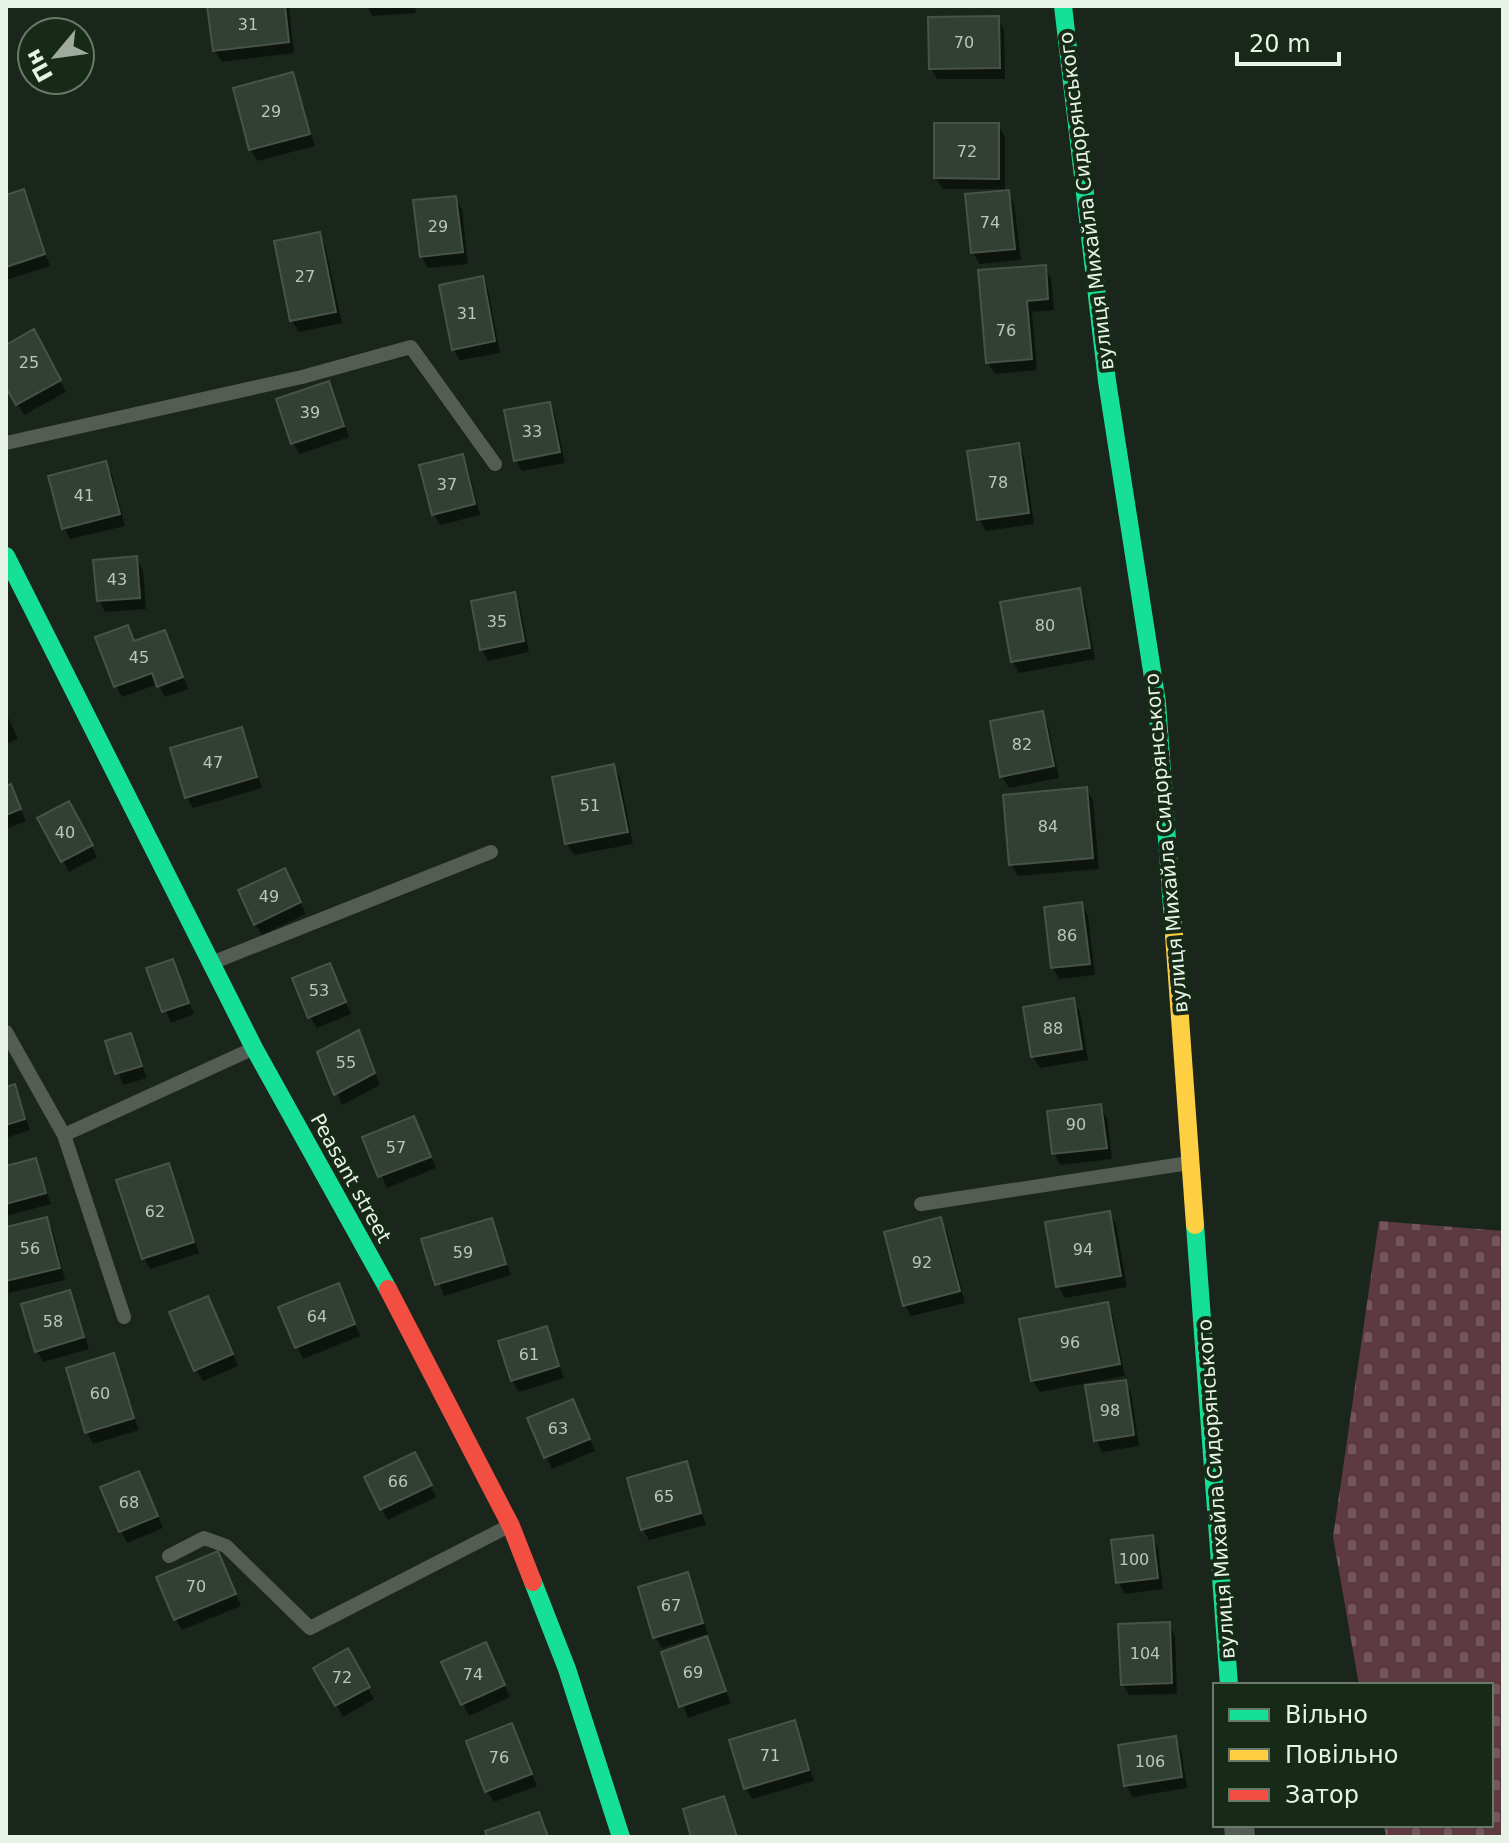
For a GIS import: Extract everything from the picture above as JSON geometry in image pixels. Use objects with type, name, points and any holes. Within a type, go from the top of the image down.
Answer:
[{"type":"street","name":"вулиця Михайла Сидорянського","points":[[1063,6],[1107,381],[1157,703],[1229,1683]]},
{"type":"street","name":"Peasant street","points":[[6,556],[214,962],[254,1048],[431,1368],[511,1526],[567,1669],[621,1837]]},
{"type":"lane","points":[[6,443],[302,377],[411,347],[495,464]]},
{"type":"lane","points":[[214,962],[491,852]]},
{"type":"lane","points":[[6,1032],[64,1135],[124,1317]]},
{"type":"lane","points":[[64,1135],[254,1048]]},
{"type":"lane","points":[[921,1204],[1193,1163]]},
{"type":"lane","points":[[169,1556],[204,1538],[226,1546],[310,1628],[511,1526]]},
{"type":"green space","points":[[1379,1221],[1503,1231],[1503,1837],[1386,1837],[1384,1827],[1493,1827],[1493,1683],[1359,1683],[1333,1537]]},
{"type":"building","points":[[207,6],[285,6],[289,42],[213,51]]},
{"type":"building","points":[[999,16],[1000,68],[929,69],[928,17]]},
{"type":"building","points":[[293,72],[310,134],[249,150],[233,88]]},
{"type":"building","points":[[934,123],[999,123],[999,179],[934,178]]},
{"type":"building","points":[[24,189],[45,254],[6,267],[6,195]]},
{"type":"building","points":[[1009,190],[1015,249],[971,253],[965,194]]},
{"type":"building","points":[[456,196],[463,252],[420,257],[413,200]]},
{"type":"building","points":[[320,232],[336,312],[290,321],[274,241]]},
{"type":"building","points":[[1046,265],[1048,299],[1027,301],[1032,359],[986,363],[978,270]]},
{"type":"building","points":[[483,276],[495,341],[452,350],[439,285]]},
{"type":"building","points":[[34,329],[61,380],[16,405],[6,388],[6,345]]},
{"type":"building","points":[[329,381],[344,426],[291,444],[276,399]]},
{"type":"building","points":[[550,402],[560,452],[514,461],[504,410]]},
{"type":"building","points":[[1019,443],[1029,513],[977,520],[967,451]]},
{"type":"building","points":[[463,454],[475,504],[432,515],[419,465]]},
{"type":"building","points":[[106,461],[120,514],[62,529],[48,476]]},
{"type":"building","points":[[137,556],[140,598],[97,601],[93,560]]},
{"type":"building","points":[[1080,588],[1090,648],[1011,662],[1000,602]]},
{"type":"building","points":[[515,592],[524,641],[480,650],[471,601]]},
{"type":"building","points":[[128,625],[134,641],[165,630],[183,677],[157,687],[152,673],[114,687],[95,637]]},
{"type":"building","points":[[1043,711],[1054,766],[1000,777],[990,721]]},
{"type":"building","points":[[242,727],[257,777],[185,798],[170,748]]},
{"type":"building","points":[[614,764],[628,832],[565,844],[552,777]]},
{"type":"building","points":[[11,784],[21,809],[6,815],[6,786]]},
{"type":"building","points":[[1087,787],[1093,858],[1009,865],[1003,795]]},
{"type":"building","points":[[69,801],[93,845],[61,862],[37,818]]},
{"type":"building","points":[[285,868],[301,902],[254,925],[238,890]]},
{"type":"building","points":[[1082,902],[1090,964],[1051,968],[1044,907]]},
{"type":"building","points":[[173,959],[189,1003],[162,1012],[146,968]]},
{"type":"building","points":[[330,963],[346,1002],[308,1018],[292,978]]},
{"type":"building","points":[[1074,998],[1082,1049],[1031,1057],[1023,1007]]},
{"type":"building","points":[[359,1030],[375,1073],[334,1095],[317,1052]]},
{"type":"building","points":[[131,1033],[142,1066],[115,1074],[105,1041]]},
{"type":"building","points":[[15,1084],[25,1119],[6,1125],[6,1087]]},
{"type":"building","points":[[1101,1104],[1107,1148],[1052,1154],[1047,1111]]},
{"type":"building","points":[[414,1116],[431,1157],[378,1177],[362,1137]]},
{"type":"building","points":[[36,1158],[46,1193],[6,1204],[6,1166]]},
{"type":"building","points":[[169,1163],[194,1242],[142,1259],[116,1180]]},
{"type":"building","points":[[1110,1211],[1121,1276],[1056,1287],[1045,1222]]},
{"type":"building","points":[[47,1217],[60,1268],[6,1281],[6,1227]]},
{"type":"building","points":[[941,1217],[960,1291],[903,1306],[884,1232]]},
{"type":"building","points":[[492,1218],[506,1264],[435,1285],[421,1239]]},
{"type":"building","points":[[339,1283],[355,1324],[295,1348],[278,1307]]},
{"type":"building","points":[[70,1290],[84,1337],[35,1352],[21,1304]]},
{"type":"building","points":[[208,1296],[233,1354],[194,1371],[169,1312]]},
{"type":"building","points":[[1108,1302],[1120,1364],[1031,1381],[1019,1319]]},
{"type":"building","points":[[547,1326],[559,1366],[511,1381],[498,1341]]},
{"type":"building","points":[[114,1353],[134,1418],[85,1433],[66,1368]]},
{"type":"building","points":[[1126,1380],[1134,1435],[1094,1441],[1085,1385]]},
{"type":"building","points":[[573,1399],[590,1439],[544,1458],[527,1418]]},
{"type":"building","points":[[415,1452],[432,1485],[380,1510],[364,1477]]},
{"type":"building","points":[[687,1461],[701,1513],[641,1530],[627,1478]]},
{"type":"building","points":[[139,1471],[158,1516],[119,1532],[100,1487]]},
{"type":"building","points":[[1153,1535],[1158,1578],[1116,1583],[1111,1540]]},
{"type":"building","points":[[218,1551],[236,1594],[174,1620],[156,1577]]},
{"type":"building","points":[[688,1572],[703,1623],[653,1638],[638,1587]]},
{"type":"building","points":[[1170,1622],[1172,1683],[1121,1685],[1118,1624]]},
{"type":"building","points":[[707,1636],[726,1691],[679,1707],[661,1652]]},
{"type":"building","points":[[486,1642],[505,1685],[461,1705],[441,1662]]},
{"type":"building","points":[[348,1648],[370,1687],[335,1706],[313,1668]]},
{"type":"building","points":[[795,1720],[809,1770],[744,1789],[729,1740]]},
{"type":"building","points":[[512,1723],[532,1774],[485,1792],[466,1741]]},
{"type":"building","points":[[1176,1736],[1182,1777],[1124,1786],[1118,1745]]},
{"type":"building","points":[[724,1796],[737,1837],[691,1837],[683,1809]]},
{"type":"building","points":[[539,1812],[548,1837],[487,1837],[485,1831]]},
{"type":"traffic: fast","points":[[1063,6],[1107,381],[1157,703],[1174,935]]},
{"type":"traffic: fast","points":[[6,556],[254,1048],[388,1289]]},
{"type":"traffic: fast","points":[[1195,1225],[1229,1683]]},
{"type":"traffic: fast","points":[[533,1582],[567,1669],[621,1837]]},
{"type":"traffic: slow","points":[[1174,935],[1195,1225]]},
{"type":"traffic: jam","points":[[388,1289],[511,1526],[533,1582]]}]
